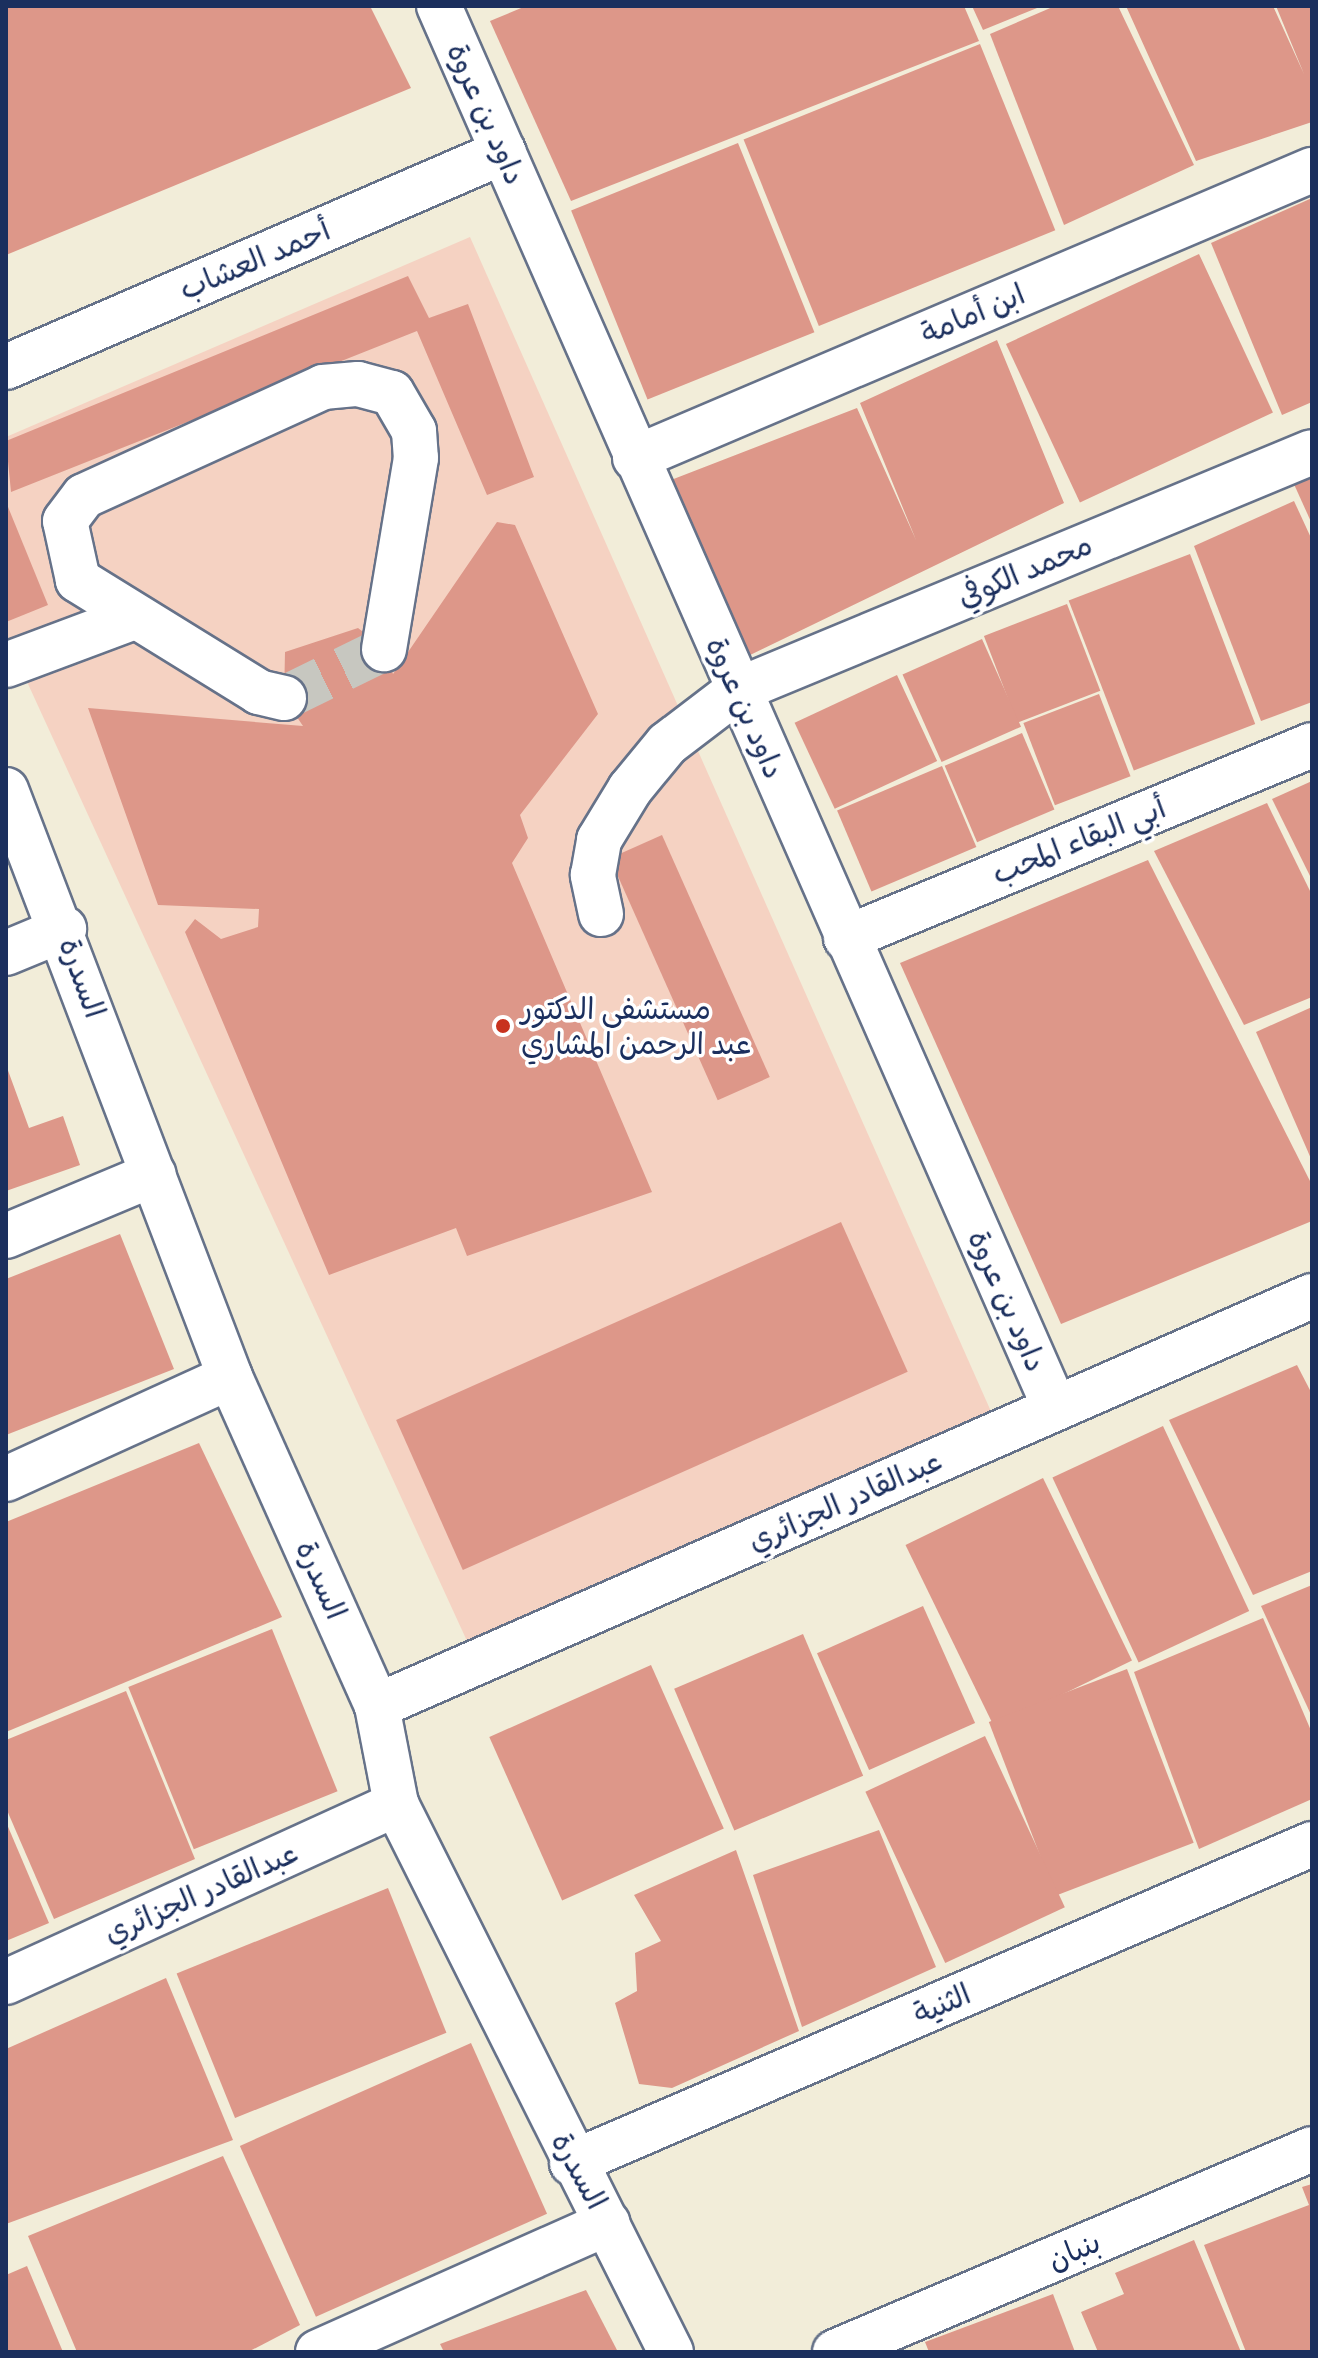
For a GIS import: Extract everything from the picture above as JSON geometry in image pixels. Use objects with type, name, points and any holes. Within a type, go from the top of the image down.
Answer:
[{"type":"street","name":"داود بن عروة","points":[[441,7],[635,458],[1055,1408]]},
{"type":"street","name":"أحمد العشاب","points":[[6,367],[503,152]]},
{"type":"street","name":"ابن أمامة","points":[[635,458],[1312,170]]},
{"type":"street","points":[[284,698],[259,692],[132,618],[78,580],[65,521],[84,496],[323,387],[358,384],[392,393],[414,431],[416,458],[384,649]]},
{"type":"street","name":"محمد الكوفي","points":[[601,914],[593,875],[599,840],[630,789],[667,744],[738,690],[1312,452]]},
{"type":"street","points":[[6,665],[132,618]]},
{"type":"street","name":"أبي البقاء المحب","points":[[846,938],[1312,745]]},
{"type":"street","name":"السدرة","points":[[6,790],[64,929],[230,1377],[377,1706],[396,1804],[572,2163],[608,2223],[671,2352]]},
{"type":"street","points":[[6,953],[64,929]]},
{"type":"street","points":[[6,1236],[154,1174]]},
{"type":"street","name":"عبدالقادر الجزائري","points":[[377,1706],[1312,1296]]},
{"type":"street","points":[[6,1479],[230,1377]]},
{"type":"street","name":"عبدالقادر الجزائري","points":[[6,1982],[396,1804]]},
{"type":"street","name":"الثنية","points":[[572,2163],[1312,1844]]},
{"type":"street","name":"بنبان","points":[[835,2352],[1312,2149]]},
{"type":"street","points":[[318,2352],[608,2223]]},
{"type":"shaded area","name":"مستشفى الدكتور عبد الرحمن المشاري","points":[[470,237],[993,1416],[467,1641],[6,636],[6,437]]},
{"type":"building","points":[[6,6],[370,6],[411,88],[6,255]]},
{"type":"building","points":[[526,6],[964,6],[979,41],[571,201],[490,21]]},
{"type":"building","points":[[972,6],[1042,6],[983,30]]},
{"type":"building","points":[[1055,6],[1118,6],[1194,165],[1064,225],[990,34]]},
{"type":"building","points":[[1126,6],[1273,6],[1304,74],[1276,6],[1312,6],[1312,122],[1196,161]]},
{"type":"building","points":[[980,44],[1055,230],[819,326],[744,140]]},
{"type":"building","points":[[738,143],[814,332],[648,400],[571,210]]},
{"type":"building","points":[[1312,198],[1312,402],[1282,415],[1211,243]]},
{"type":"building","points":[[1199,254],[1273,413],[1080,503],[1006,344]]},
{"type":"building","points":[[408,276],[429,318],[468,304],[534,477],[487,495],[417,331],[11,492],[6,441]]},
{"type":"building","points":[[997,340],[1064,503],[746,657],[671,480],[857,408],[916,540],[860,403]]},
{"type":"building","points":[[1312,473],[1312,524],[1293,482]]},
{"type":"building","points":[[1294,501],[1312,540],[1312,702],[1261,721],[1194,546]]},
{"type":"building","points":[[6,502],[48,605],[6,622]]},
{"type":"building","points":[[497,522],[515,525],[598,714],[520,815],[528,838],[512,863],[652,1192],[467,1256],[456,1228],[329,1275],[185,932],[195,919],[221,939],[258,927],[259,909],[158,905],[88,708],[303,726],[284,698],[285,652],[358,628],[384,648],[393,674]]},
{"type":"building","points":[[1190,554],[1255,724],[1134,770],[1069,601]]},
{"type":"building","points":[[1067,604],[1100,691],[1017,723],[984,636]]},
{"type":"building","points":[[982,639],[1021,727],[942,762],[903,674]]},
{"type":"building","points":[[897,675],[937,761],[835,809],[795,723]]},
{"type":"building","points":[[1099,694],[1131,776],[1055,805],[1023,723]]},
{"type":"building","points":[[1022,733],[1054,809],[977,842],[945,766]]},
{"type":"building","points":[[942,766],[976,847],[871,892],[837,811]]},
{"type":"building","points":[[1312,781],[1312,880],[1272,799]]},
{"type":"building","points":[[1267,803],[1312,895],[1312,997],[1244,1025],[1154,851]]},
{"type":"building","points":[[662,835],[770,1077],[718,1100],[610,858]]},
{"type":"building","points":[[1148,860],[1312,1185],[1312,1221],[1061,1324],[900,963]]},
{"type":"building","points":[[1312,1007],[1312,1161],[1256,1032]]},
{"type":"building","points":[[6,1065],[29,1128],[63,1116],[80,1165],[6,1191]]},
{"type":"building","points":[[841,1222],[908,1372],[463,1570],[396,1420]]},
{"type":"building","points":[[120,1234],[174,1369],[6,1435],[6,1279]]},
{"type":"building","points":[[1297,1365],[1312,1394],[1312,1571],[1253,1595],[1169,1420]]},
{"type":"building","points":[[1163,1426],[1249,1611],[1139,1662],[1052,1478]]},
{"type":"building","points":[[199,1443],[282,1617],[6,1732],[6,1522]]},
{"type":"building","points":[[1043,1478],[1132,1660],[994,1728],[905,1545]]},
{"type":"building","points":[[1312,1585],[1312,1717],[1261,1606]]},
{"type":"building","points":[[923,1606],[975,1723],[869,1770],[817,1653]]},
{"type":"building","points":[[1263,1618],[1312,1733],[1312,1799],[1199,1849],[1134,1672]]},
{"type":"building","points":[[272,1629],[338,1791],[194,1849],[128,1687]]},
{"type":"building","points":[[803,1634],[863,1776],[734,1830],[674,1689]]},
{"type":"building","points":[[651,1665],[724,1829],[562,1901],[489,1737]]},
{"type":"building","points":[[1127,1669],[1194,1843],[1055,1896],[989,1722]]},
{"type":"building","points":[[126,1691],[195,1859],[54,1919],[6,1808],[6,1740]]},
{"type":"building","points":[[985,1736],[1065,1907],[945,1963],[865,1792]]},
{"type":"building","points":[[6,1822],[49,1923],[6,1941]]},
{"type":"building","points":[[879,1830],[936,1967],[802,2027],[753,1875]]},
{"type":"building","points":[[736,1850],[799,2031],[672,2088],[639,2084],[615,2003],[637,1991],[635,1953],[661,1941],[634,1895]]},
{"type":"building","points":[[388,1888],[446,2033],[235,2118],[177,1973]]},
{"type":"building","points":[[166,1978],[233,2140],[6,2224],[6,2049]]},
{"type":"building","points":[[471,2043],[547,2214],[316,2317],[240,2146]]},
{"type":"building","points":[[223,2156],[300,2325],[248,2352],[77,2352],[28,2236]]},
{"type":"building","points":[[1312,2184],[1312,2352],[1246,2352],[1204,2245],[1309,2205],[1302,2187]]},
{"type":"building","points":[[1194,2240],[1241,2352],[1098,2352],[1081,2312],[1124,2294],[1115,2273]]},
{"type":"building","points":[[27,2266],[63,2352],[6,2352],[6,2275]]},
{"type":"building","points":[[586,2290],[618,2352],[444,2352],[440,2344]]},
{"type":"building","points":[[1053,2294],[1075,2352],[929,2352],[925,2342]]},
{"type":"tunnel","points":[[284,698],[384,649]]},
{"type":"place","name":"مستشفى الدكتور عبد الرحمن المشاري","points":[[503,1026]]}]
